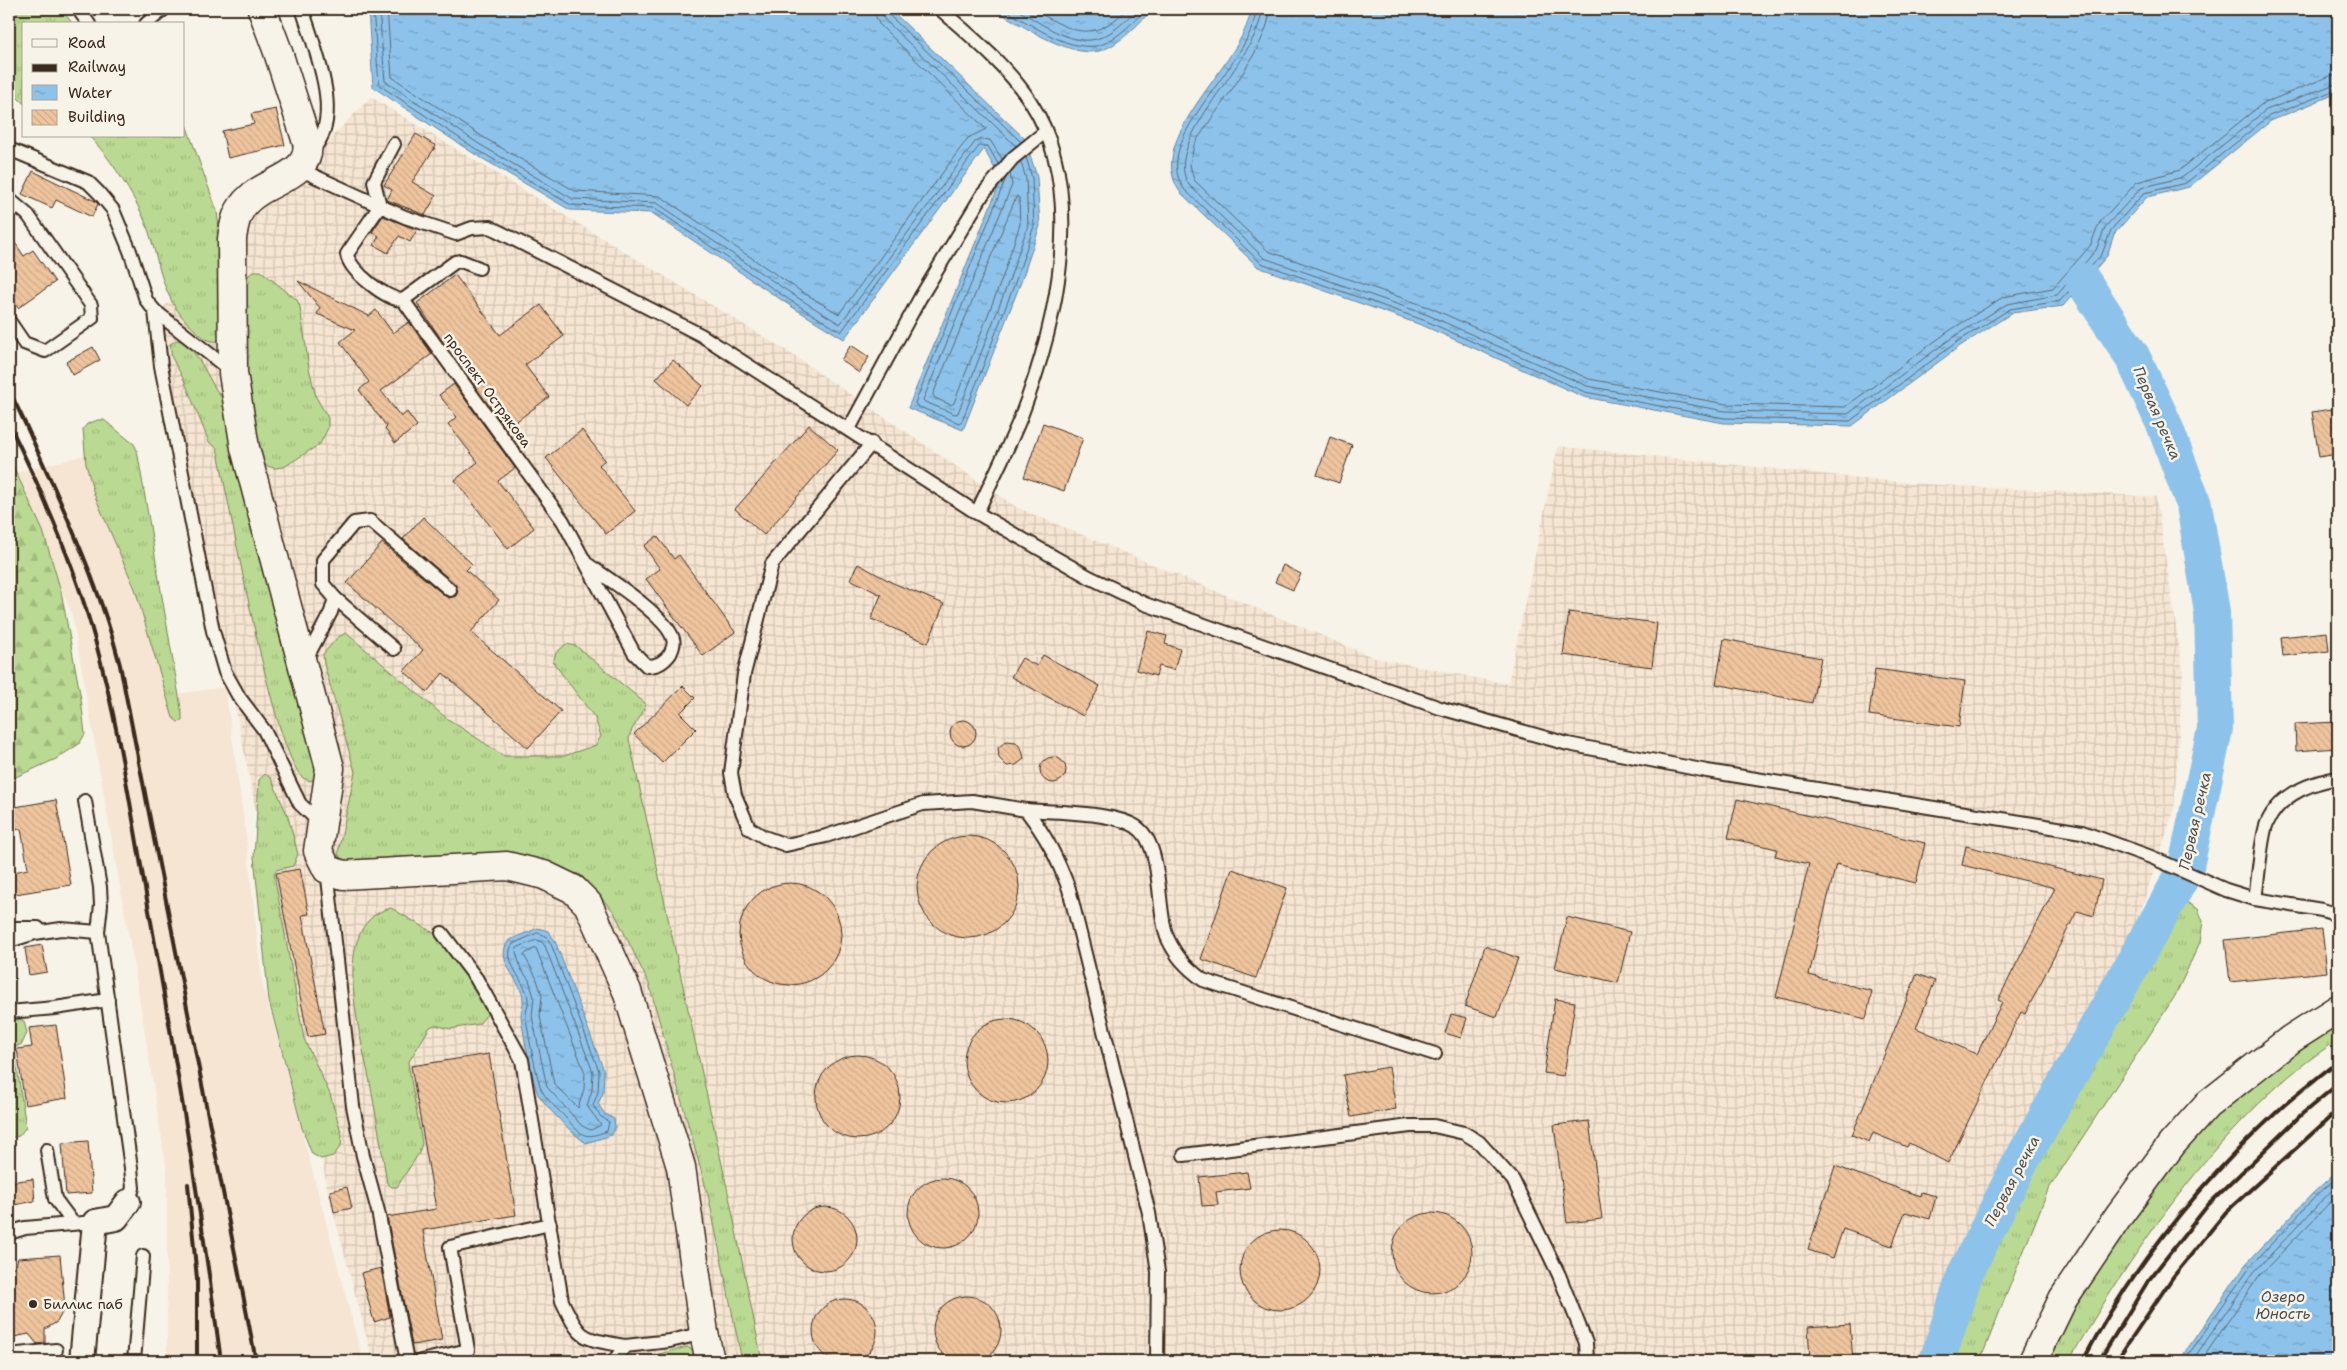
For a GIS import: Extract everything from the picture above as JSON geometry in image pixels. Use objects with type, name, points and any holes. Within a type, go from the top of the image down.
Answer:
[{"type":"street","points":[[262,9],[307,142],[304,161],[251,197],[234,219],[232,249],[233,373],[245,448],[330,768],[318,851],[327,869],[344,874],[507,866],[544,876],[573,889],[588,904],[627,991],[681,1167],[704,1333],[710,1361]]},
{"type":"street","points":[[2033,1361],[2063,1299],[2120,1214],[2172,1144],[2207,1105],[2291,1039],[2338,1008]]},
{"type":"street","points":[[82,1361],[84,1222],[116,1218],[128,1202]]},
{"type":"lane","points":[[78,9],[88,22]]},
{"type":"lane","points":[[148,22],[164,9]]},
{"type":"lane","points":[[940,9],[1000,63],[1030,101],[1045,132],[1056,169],[1062,226],[1057,288],[1045,345],[1019,420],[977,513]]},
{"type":"lane","points":[[302,11],[325,83],[326,121],[321,137],[304,161],[380,206],[405,217],[456,234],[472,228],[490,227],[701,335],[872,443],[977,513],[1115,590],[1146,604],[1440,708],[1568,744],[1707,771],[2082,832],[2151,857],[2226,890],[2255,899],[2322,910],[2338,915]]},
{"type":"lane","points":[[849,429],[920,298],[983,194],[1013,158],[1045,132]]},
{"type":"lane","points":[[380,206],[374,182],[394,144]]},
{"type":"lane","points":[[9,149],[88,182],[113,210],[130,251],[146,300],[155,311],[233,373]]},
{"type":"lane","points":[[9,199],[28,215],[34,223],[91,305],[92,318],[45,350],[24,343],[9,321]]},
{"type":"lane","name":"проспект Острякова","points":[[380,206],[347,254],[352,268],[396,300],[403,300],[563,521],[634,654],[648,666],[656,666],[666,659],[672,650],[674,640],[665,626],[625,590],[587,564]]},
{"type":"lane","points":[[403,300],[446,266],[455,262],[461,261],[479,268]]},
{"type":"lane","points":[[155,311],[161,366],[213,631],[225,672],[239,697],[264,730],[300,804],[314,818],[322,822]]},
{"type":"lane","points":[[872,443],[772,564],[744,674],[731,773],[739,803],[749,828],[764,837],[786,844],[826,836],[923,804],[972,801],[1026,810],[1113,818],[1136,827],[1153,850],[1167,936],[1182,964],[1203,980],[1435,1054]]},
{"type":"lane","points":[[394,649],[335,598],[323,584],[323,560],[354,523],[370,521],[450,590]]},
{"type":"lane","points":[[303,666],[331,612],[335,598]]},
{"type":"lane","points":[[2255,899],[2266,824],[2282,801],[2302,787],[2338,778]]},
{"type":"lane","points":[[86,801],[100,887],[101,904],[98,932],[131,1168],[133,1188],[128,1202]]},
{"type":"lane","points":[[1026,810],[1054,850],[1069,889],[1149,1213],[1158,1272],[1158,1361]]},
{"type":"lane","points":[[327,869],[353,1106],[363,1156],[378,1211],[407,1361]]},
{"type":"lane","points":[[9,925],[12,928],[36,927],[50,931],[98,932]]},
{"type":"lane","points":[[9,941],[50,931]]},
{"type":"lane","points":[[442,933],[476,978],[522,1060],[562,1301],[574,1327],[586,1338],[625,1346],[670,1341],[704,1333]]},
{"type":"lane","points":[[9,1012],[55,1008],[108,1000]]},
{"type":"lane","points":[[1184,1155],[1410,1126],[1434,1126],[1464,1133],[1479,1142],[1516,1188],[1559,1275],[1586,1343],[1587,1361]]},
{"type":"lane","points":[[47,1150],[55,1199],[84,1222]]},
{"type":"lane","points":[[9,1233],[24,1228],[84,1222]]},
{"type":"lane","points":[[420,1361],[468,1350],[450,1248],[550,1224]]},
{"type":"lane","points":[[134,1361],[143,1256]]},
{"type":"lane","points":[[614,1361],[625,1346]]},
{"type":"lane","points":[[9,1355],[56,1350]]},
{"type":"shaded area","points":[[371,97],[787,351],[1016,507],[1375,658],[1508,684],[1558,446],[1906,483],[2156,497],[2183,671],[2174,810],[2123,964],[1946,1289],[1926,1361],[373,1361],[327,1188],[301,1038],[166,359],[160,311]]},
{"type":"shaded area","points":[[86,455],[171,695],[225,687],[246,836],[262,982],[363,1361],[167,1361],[167,1171],[134,965],[72,614],[15,473]]},
{"type":"green space","points":[[9,9],[61,9],[71,22],[22,22],[22,102],[14,94],[9,81]]},
{"type":"green space","points":[[185,122],[217,211],[223,268],[223,335],[219,341],[209,340],[196,331],[183,318],[173,303],[166,289],[152,241],[139,208],[117,170],[91,138],[185,138]]},
{"type":"green space","points":[[254,271],[261,271],[297,300],[300,307],[309,368],[316,397],[328,418],[328,428],[320,444],[284,467],[274,468],[261,464],[256,453],[240,323],[242,285]]},
{"type":"green space","points":[[177,340],[186,342],[229,408],[282,646],[320,753],[316,778],[310,781],[303,778],[291,759],[279,723],[253,623],[217,448],[209,442],[184,380],[172,358],[170,344]]},
{"type":"green space","points":[[104,420],[134,444],[137,450],[182,721],[178,722],[173,718],[135,589],[94,494],[86,464],[83,429],[87,424]]},
{"type":"green space","points":[[9,457],[43,531],[61,591],[81,699],[85,734],[79,744],[56,759],[9,780]]},
{"type":"green space","points":[[346,633],[445,717],[504,756],[564,756],[596,745],[601,736],[595,718],[553,662],[556,653],[566,644],[576,646],[645,703],[629,739],[731,1206],[762,1361],[742,1361],[709,1199],[649,984],[614,912],[581,875],[520,857],[342,864],[338,853],[355,772],[324,664],[323,654],[338,637]]},
{"type":"green space","points":[[265,774],[271,778],[288,817],[298,854],[293,866],[276,870],[274,874],[304,1039],[330,1094],[342,1135],[341,1146],[333,1156],[321,1159],[312,1154],[302,1128],[269,1001],[254,857],[259,780]]},
{"type":"green space","points":[[2168,897],[2183,900],[2198,909],[2203,921],[2200,942],[2175,996],[2048,1190],[1980,1361],[1930,1361],[1948,1286],[2087,1045],[2161,903]]},
{"type":"green space","points":[[391,908],[434,933],[456,959],[488,1013],[479,1024],[450,1029],[435,1025],[430,1027],[408,1063],[422,1143],[419,1153],[397,1187],[392,1187],[387,1183],[356,1015],[353,987],[354,960],[359,936],[371,918]]},
{"type":"green space","points":[[2338,1014],[2338,1040],[2297,1069],[2221,1143],[2153,1229],[2094,1318],[2069,1361],[2038,1361],[2067,1304],[2209,1111]]},
{"type":"green space","points":[[20,1019],[24,1021],[27,1033],[22,1044],[14,1048],[26,1127],[19,1136],[9,1138],[9,1020]]},
{"type":"green space","points":[[687,1347],[695,1351],[697,1361],[631,1361]]},
{"type":"water","points":[[368,9],[890,9],[1025,139],[1037,177],[1040,226],[1021,282],[963,430],[908,408],[1001,180],[984,149],[844,339],[789,305],[652,213],[570,210],[473,153],[373,87]]},
{"type":"water","points":[[993,9],[1153,9],[1114,44],[1099,51],[1087,52],[1044,38]]},
{"type":"water","points":[[1251,9],[2338,9],[2338,93],[2272,120],[2189,187],[2147,197],[2114,234],[2107,256],[2063,306],[2012,313],[1960,346],[1852,426],[1724,423],[1584,397],[1424,326],[1258,267],[1180,192],[1172,171],[1174,148],[1184,125],[1232,53],[1244,31]]},
{"type":"water","points":[[538,928],[548,931],[555,941],[604,1071],[603,1093],[598,1104],[604,1113],[614,1119],[615,1127],[612,1135],[586,1143],[560,1120],[538,1094],[523,1030],[521,992],[506,963],[504,955],[509,940]]},
{"type":"water","name":"Озеро Юность","points":[[2338,1170],[2338,1361],[2179,1361],[2245,1265],[2312,1194]]},
{"type":"building","points":[[276,109],[285,145],[228,158],[222,131],[254,124],[251,114]]},
{"type":"building","points":[[416,134],[436,146],[412,182],[436,196],[425,215],[387,200],[392,190],[384,185]]},
{"type":"building","points":[[33,171],[95,201],[98,204],[92,217],[56,200],[52,208],[22,194]]},
{"type":"building","points":[[383,216],[417,230],[410,242],[399,236],[388,253],[374,245],[379,236],[372,232]]},
{"type":"building","points":[[9,234],[24,256],[33,250],[55,282],[18,308],[9,295]]},
{"type":"building","points":[[455,275],[500,335],[541,305],[564,336],[525,365],[549,397],[506,429],[466,374],[469,372],[448,343],[445,345],[417,303]]},
{"type":"building","points":[[298,281],[369,316],[376,310],[393,333],[409,322],[432,354],[381,391],[401,417],[407,412],[417,426],[395,443],[385,429],[387,427],[359,390],[369,382],[340,342],[355,330],[317,314],[320,308]]},
{"type":"building","points":[[851,345],[869,357],[859,373],[841,360]]},
{"type":"building","points":[[93,347],[100,360],[73,375],[66,362]]},
{"type":"building","points":[[673,360],[703,386],[686,405],[656,379]]},
{"type":"building","points":[[454,384],[515,468],[498,481],[534,528],[508,549],[455,480],[478,462],[448,424],[457,417],[439,395]]},
{"type":"building","points":[[2338,408],[2338,454],[2319,457],[2312,412]]},
{"type":"building","points":[[1043,423],[1083,438],[1064,491],[1024,477]]},
{"type":"building","points":[[809,425],[838,450],[764,535],[735,509]]},
{"type":"building","points":[[582,430],[605,460],[599,465],[635,511],[606,534],[546,458]]},
{"type":"building","points":[[1330,437],[1352,445],[1339,483],[1317,475]]},
{"type":"building","points":[[423,517],[472,564],[466,570],[499,600],[471,632],[561,711],[528,748],[443,673],[427,692],[404,671],[423,650],[347,583],[382,543],[445,596],[449,598],[456,596],[458,591],[455,584],[403,539]]},
{"type":"building","points":[[657,536],[674,559],[679,555],[735,632],[703,656],[646,579],[660,569],[644,546]]},
{"type":"building","points":[[858,564],[893,583],[944,604],[928,643],[871,619],[881,595],[850,579]]},
{"type":"building","points":[[1283,565],[1301,574],[1293,590],[1275,582]]},
{"type":"building","points":[[1569,612],[1657,623],[1652,667],[1563,655]]},
{"type":"building","points":[[1148,631],[1167,636],[1165,644],[1180,649],[1174,670],[1159,666],[1156,676],[1136,670]]},
{"type":"building","points":[[2327,632],[2329,651],[2283,656],[2281,637]]},
{"type":"building","points":[[1724,639],[1821,658],[1812,703],[1716,684]]},
{"type":"building","points":[[1043,655],[1100,686],[1083,716],[1011,677],[1022,658],[1037,666]]},
{"type":"building","points":[[1875,669],[1965,681],[1959,727],[1869,715]]},
{"type":"building","points":[[683,686],[695,698],[680,713],[696,729],[662,763],[634,734]]},
{"type":"building","points":[[963,720],[972,724],[976,733],[972,742],[963,746],[954,742],[950,733],[954,724]]},
{"type":"building","points":[[2338,722],[2338,748],[2296,751],[2295,724]]},
{"type":"building","points":[[1006,741],[1016,742],[1022,750],[1024,759],[1016,765],[1007,766],[999,758],[998,748]]},
{"type":"building","points":[[1053,757],[1062,761],[1066,770],[1062,779],[1053,783],[1044,779],[1040,770],[1044,761]]},
{"type":"building","points":[[1737,799],[1925,843],[1916,883],[1836,864],[1809,975],[1872,991],[1866,1019],[1776,997],[1809,864],[1775,856],[1777,849],[1728,838]]},
{"type":"building","points":[[56,800],[71,885],[9,895],[9,873],[28,869],[21,829],[9,831],[9,808]]},
{"type":"building","points":[[968,836],[987,840],[1004,851],[1015,868],[1019,887],[1015,906],[1004,923],[987,934],[968,938],[949,934],[932,923],[921,906],[917,887],[921,868],[932,851],[949,840]]},
{"type":"building","points":[[1966,846],[2102,880],[2094,916],[2077,911],[2025,1014],[2021,1012],[1948,1163],[1909,1143],[1907,1147],[1873,1133],[1869,1142],[1852,1135],[1917,974],[1935,981],[1916,1028],[1977,1054],[2002,1002],[1998,1000],[2055,888],[1962,865]]},
{"type":"building","points":[[300,869],[309,914],[302,915],[325,1034],[308,1037],[276,873]]},
{"type":"building","points":[[1232,869],[1287,888],[1256,978],[1201,959]]},
{"type":"building","points":[[790,883],[809,887],[826,898],[837,915],[841,934],[837,953],[826,970],[809,981],[790,985],[771,981],[754,970],[743,953],[739,934],[743,915],[754,898],[771,887]]},
{"type":"building","points":[[1567,917],[1630,932],[1618,983],[1555,968]]},
{"type":"building","points":[[2322,929],[2327,972],[2230,982],[2225,940]]},
{"type":"building","points":[[42,945],[47,972],[29,975],[25,948]]},
{"type":"building","points":[[1485,946],[1518,958],[1497,1017],[1465,1006]]},
{"type":"building","points":[[1555,999],[1575,1002],[1564,1076],[1544,1073]]},
{"type":"building","points":[[1451,1014],[1467,1018],[1461,1038],[1445,1033]]},
{"type":"building","points":[[998,1019],[1014,1019],[1030,1026],[1041,1037],[1048,1053],[1045,1077],[1036,1091],[1030,1096],[1014,1103],[998,1103],[982,1096],[971,1085],[964,1069],[964,1053],[971,1037],[982,1026]]},
{"type":"building","points":[[56,1025],[67,1098],[25,1105],[17,1049],[32,1047],[29,1028]]},
{"type":"building","points":[[489,1054],[516,1215],[423,1230],[442,1340],[412,1345],[387,1217],[436,1209],[411,1066]]},
{"type":"building","points":[[850,1055],[866,1055],[882,1062],[893,1073],[900,1089],[897,1113],[888,1127],[882,1132],[866,1139],[850,1139],[834,1132],[823,1121],[816,1105],[816,1089],[823,1073],[834,1062]]},
{"type":"building","points":[[1389,1067],[1396,1109],[1351,1117],[1343,1075]]},
{"type":"building","points":[[1589,1121],[1602,1219],[1567,1223],[1554,1125]]},
{"type":"building","points":[[88,1141],[92,1193],[66,1195],[62,1143]]},
{"type":"building","points":[[1835,1166],[1920,1196],[1921,1192],[1936,1196],[1930,1219],[1905,1212],[1892,1246],[1843,1229],[1833,1258],[1808,1250]]},
{"type":"building","points":[[1247,1172],[1250,1188],[1216,1192],[1218,1205],[1202,1206],[1199,1177]]},
{"type":"building","points":[[943,1178],[956,1181],[968,1188],[975,1200],[978,1213],[975,1226],[968,1238],[956,1245],[943,1248],[930,1245],[918,1238],[911,1226],[908,1213],[911,1200],[918,1188],[930,1181]]},
{"type":"building","points":[[33,1179],[35,1201],[9,1206],[9,1182]]},
{"type":"building","points":[[347,1187],[352,1208],[334,1212],[330,1191]]},
{"type":"building","points":[[825,1207],[843,1213],[851,1221],[857,1239],[851,1257],[843,1265],[825,1271],[807,1265],[799,1257],[793,1239],[799,1221],[807,1213]]},
{"type":"building","points":[[1432,1213],[1447,1216],[1460,1225],[1469,1238],[1472,1253],[1469,1268],[1460,1281],[1447,1290],[1432,1293],[1417,1290],[1404,1281],[1395,1268],[1392,1253],[1395,1238],[1404,1225],[1417,1216]]},
{"type":"building","points":[[1280,1230],[1295,1233],[1308,1242],[1317,1255],[1320,1270],[1317,1285],[1308,1298],[1295,1307],[1280,1310],[1265,1307],[1252,1298],[1243,1285],[1240,1270],[1243,1255],[1252,1242],[1265,1233]]},
{"type":"building","points":[[60,1255],[65,1307],[57,1322],[45,1329],[45,1343],[37,1344],[29,1334],[9,1338],[9,1268],[15,1267],[18,1258]]},
{"type":"building","points":[[381,1268],[390,1317],[374,1322],[361,1273]]},
{"type":"building","points":[[967,1296],[980,1298],[991,1306],[999,1317],[1001,1330],[999,1343],[991,1354],[980,1362],[967,1364],[954,1362],[943,1354],[935,1343],[933,1330],[935,1317],[943,1306],[954,1298]]},
{"type":"building","points":[[845,1299],[863,1305],[871,1313],[877,1331],[871,1349],[863,1357],[845,1363],[827,1357],[819,1349],[813,1331],[819,1313],[827,1305]]},
{"type":"building","points":[[1850,1324],[1853,1361],[1810,1361],[1808,1327]]},
{"type":"waterway","name":"Первая речка","points":[[1937,1361],[1965,1274],[2019,1165],[2185,871],[2215,729],[2212,612],[2194,505],[2164,424],[2132,356],[2083,281]]},
{"type":"railway","points":[[9,391],[53,485],[81,551],[99,596],[120,665],[256,1361]]},
{"type":"railway","points":[[9,424],[46,503],[68,557],[87,612],[112,708],[126,777],[179,1083],[221,1361]]},
{"type":"railway","points":[[2083,1361],[2123,1292],[2170,1227],[2196,1196],[2280,1109],[2338,1061]]},
{"type":"railway","points":[[2099,1361],[2148,1281],[2208,1205],[2302,1114],[2338,1084]]},
{"type":"railway","points":[[2116,1361],[2173,1277],[2226,1212],[2338,1110]]},
{"type":"railway","points":[[188,1184],[197,1279],[197,1361]]},
{"type":"place","name":"Биллис паб","points":[[33,1304]]}]
